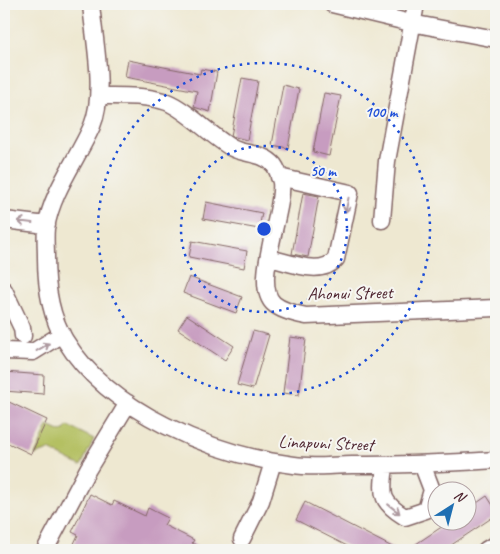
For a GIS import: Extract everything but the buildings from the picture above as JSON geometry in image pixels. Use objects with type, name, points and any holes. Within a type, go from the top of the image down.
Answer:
[{"type":"street","name":"Linapuni Street","points":[[91,4],[99,96],[92,125],[62,184],[47,225],[46,274],[50,302],[62,334],[83,365],[128,402],[157,421],[202,443],[241,455],[296,466],[422,464],[496,460]]},
{"type":"street","points":[[332,4],[412,23],[496,38]]},
{"type":"street","points":[[382,220],[386,162],[416,4]]},
{"type":"street","points":[[99,96],[144,96],[169,103],[233,149],[261,156],[274,165],[279,177],[350,194],[336,259],[332,264],[320,268],[269,258]]},
{"type":"street","name":"Ahonui Street","points":[[279,177],[281,196],[269,258],[266,288],[273,304],[290,312],[306,316],[496,308]]},
{"type":"street","points":[[4,220],[47,225]]},
{"type":"street","points":[[4,290],[22,328],[23,336]]},
{"type":"street","points":[[4,351],[33,352],[62,334]]},
{"type":"street","points":[[46,550],[92,461],[128,402]]},
{"type":"street","points":[[242,539],[261,501],[273,462]]},
{"type":"street","points":[[384,465],[382,490],[388,507],[405,517],[426,510],[432,490],[422,464]]},
{"type":"street","points":[[486,550],[496,544]]},
{"type":"green space","points":[[48,426],[62,432],[68,426],[94,439],[81,466],[49,450],[35,455]]}]
